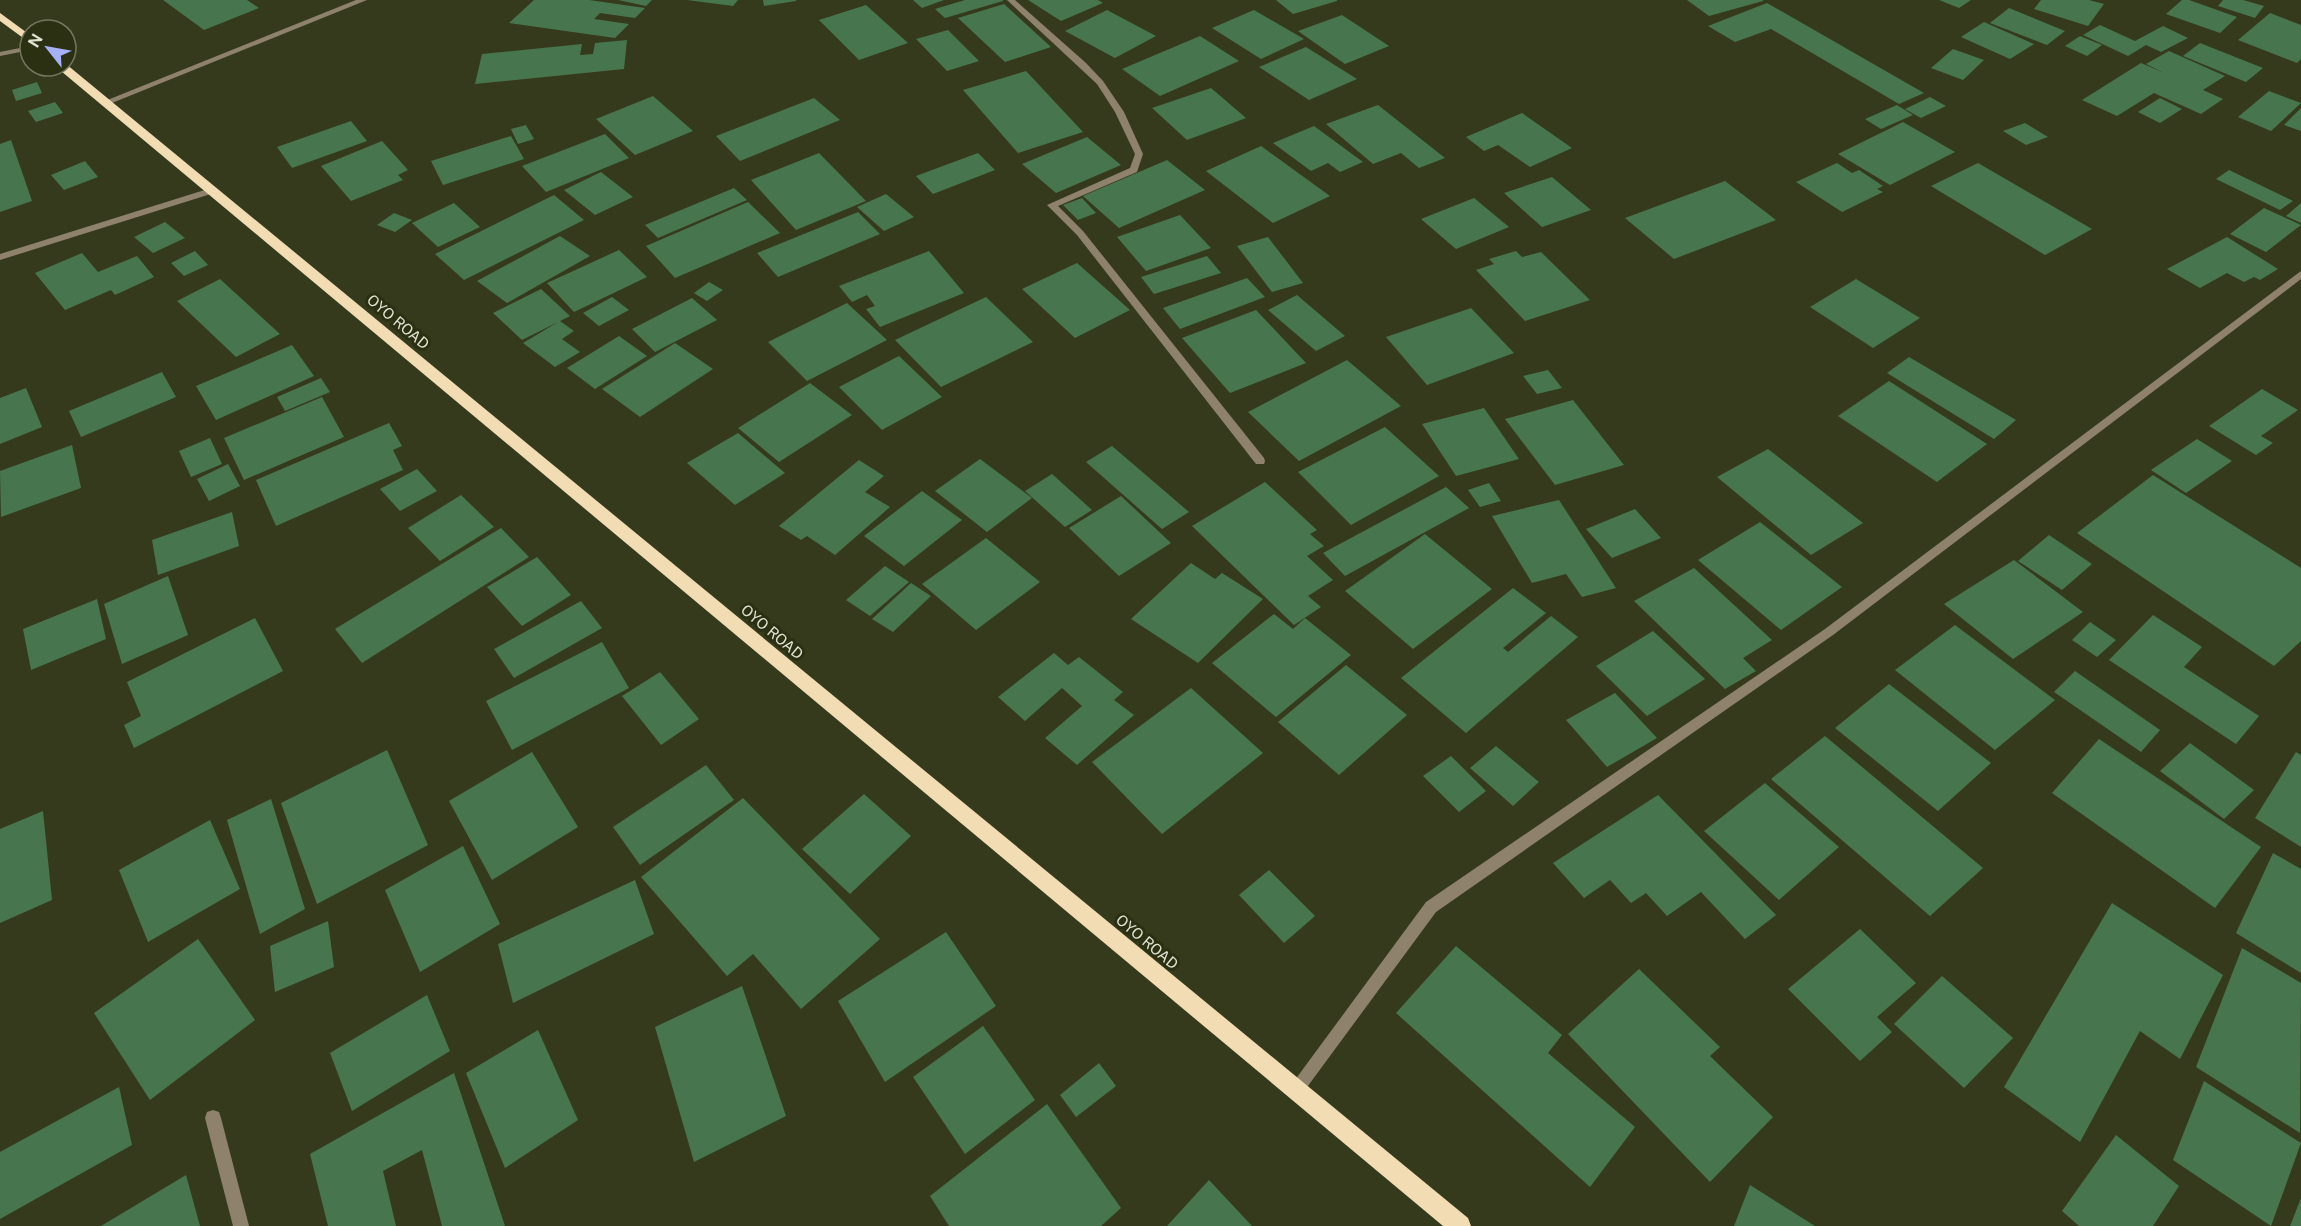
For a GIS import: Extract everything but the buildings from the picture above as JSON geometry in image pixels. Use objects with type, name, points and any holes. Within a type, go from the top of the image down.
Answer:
[{"type":"highway","points":[[0,16],[18,30]]},
{"type":"highway","name":"OYO ROAD","points":[[75,78],[1460,1226]]},
{"type":"street","points":[[104,103],[363,0]]},
{"type":"street","points":[[1011,0],[1094,75],[1129,129],[1139,154],[1134,170],[1052,205],[1080,233],[1260,461]]},
{"type":"street","points":[[0,54],[18,50]]},
{"type":"street","points":[[0,257],[211,191]]},
{"type":"street","points":[[1297,1089],[1431,907],[1829,632],[2301,274]]},
{"type":"street","points":[[213,1118],[241,1226]]}]
